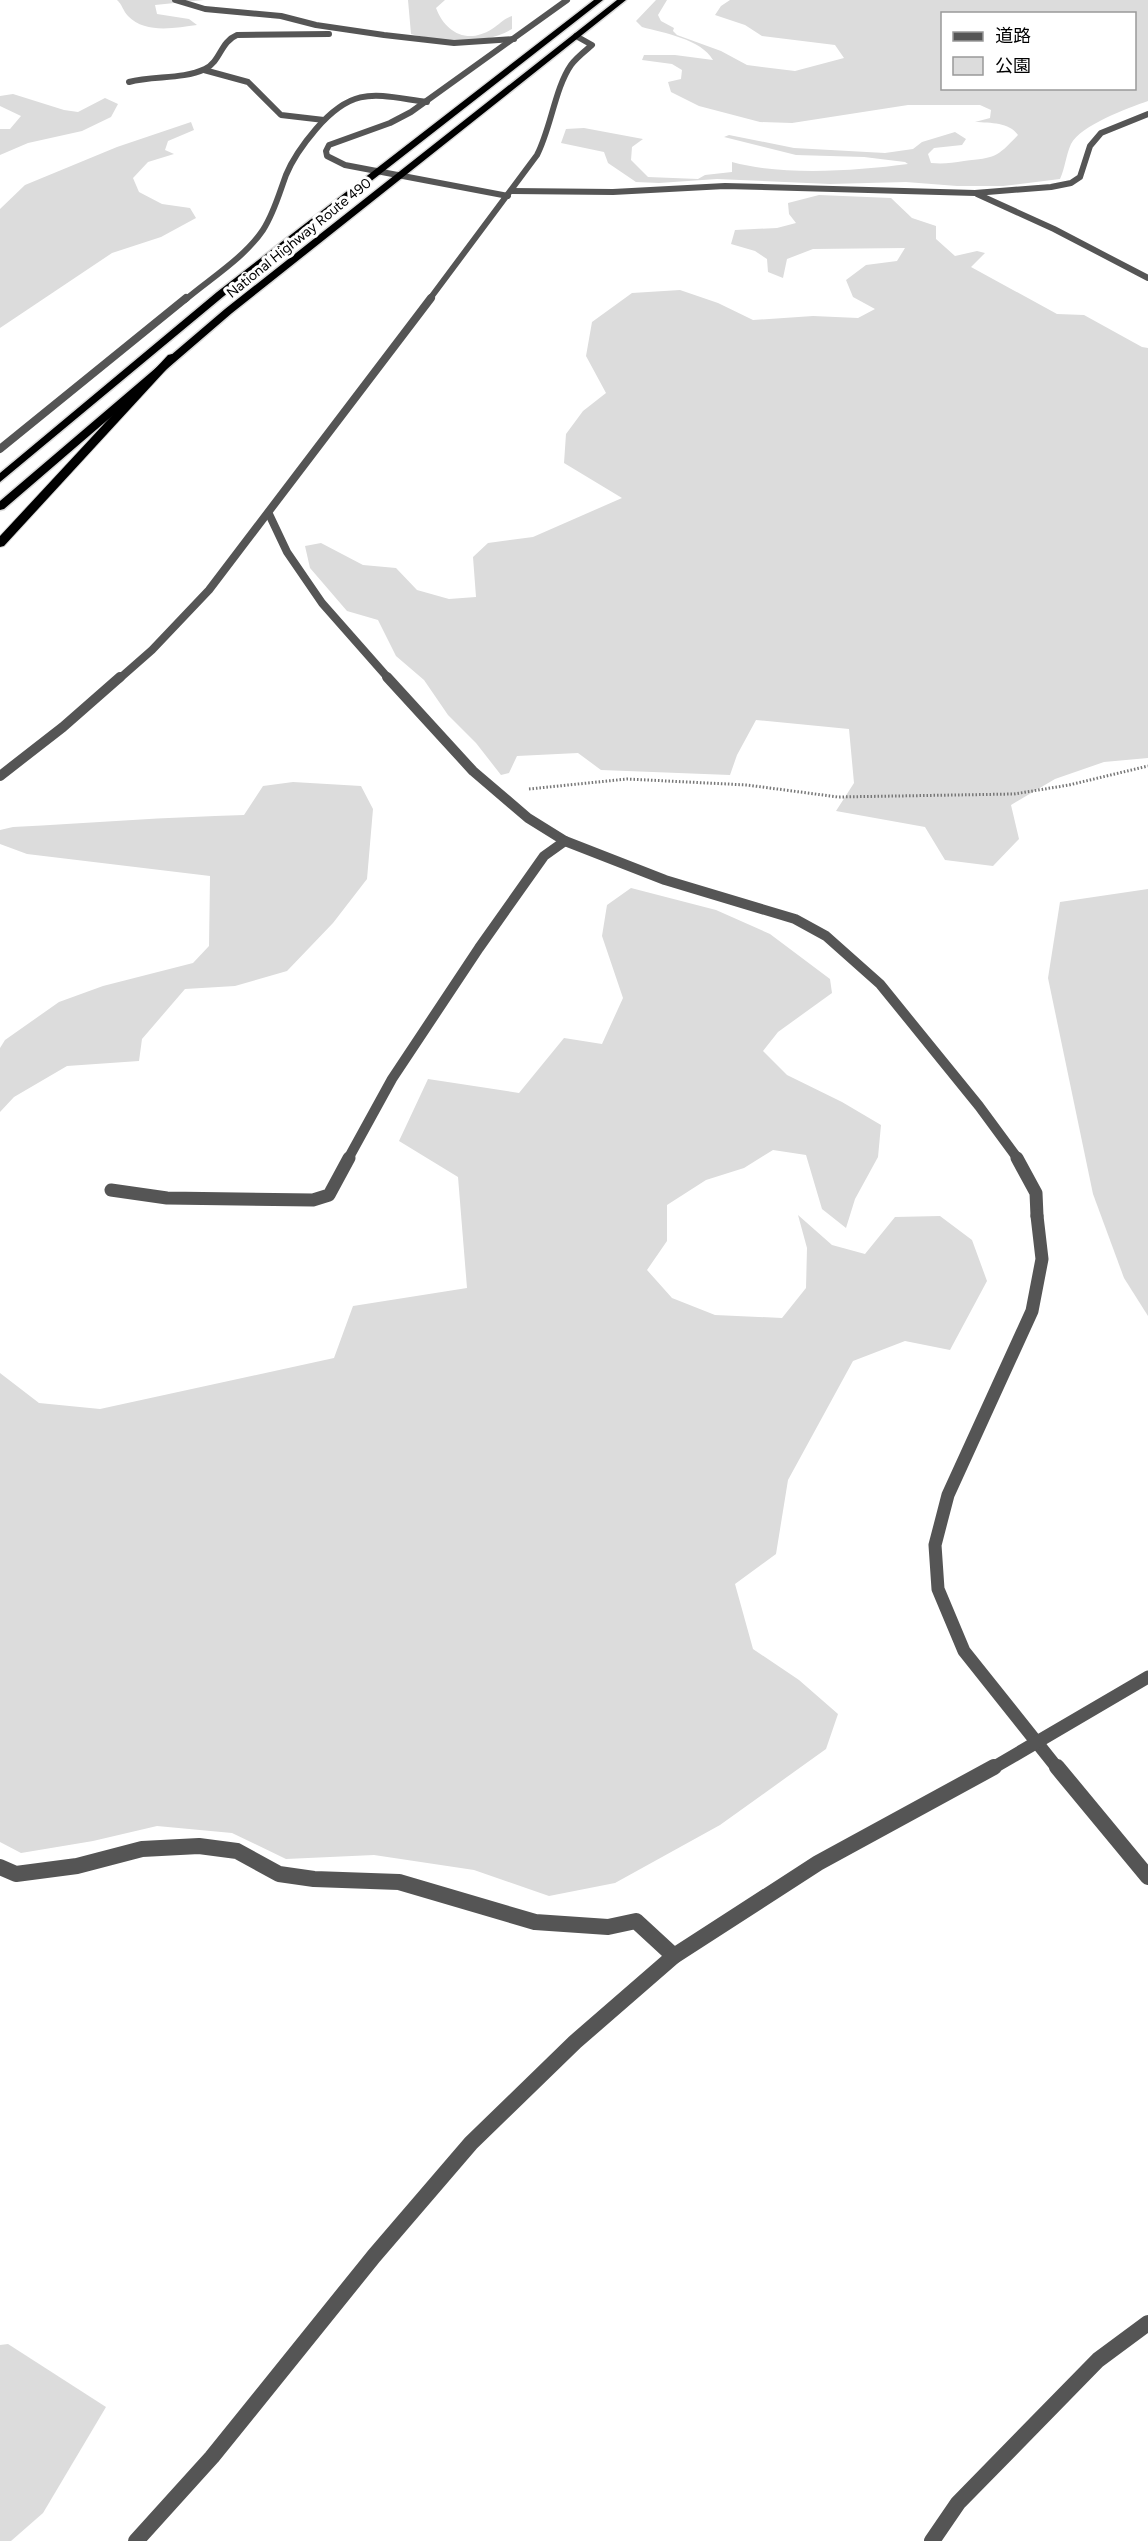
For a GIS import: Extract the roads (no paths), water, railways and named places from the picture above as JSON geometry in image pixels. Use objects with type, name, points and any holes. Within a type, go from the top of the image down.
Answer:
[{"type":"highway","name":"National Highway Route 490","points":[[0,479],[161,342],[375,172],[599,0]]},
{"type":"highway","name":"National Highway Route 490","points":[[0,507],[172,357],[622,0]]},
{"type":"highway","points":[[0,543],[172,357]]},
{"type":"street","points":[[175,0],[205,9],[280,16],[316,26],[384,35],[454,43],[514,39]]},
{"type":"street","points":[[567,0],[427,102],[390,123],[329,145],[326,151],[327,156],[334,161],[375,172],[510,194],[724,186],[1007,192],[1071,183],[1080,177],[1090,146],[1101,133],[1148,114]]},
{"type":"street","points":[[204,70],[214,63],[221,45],[228,38],[237,35],[384,35]]},
{"type":"street","points":[[0,776],[63,727],[152,650],[208,590],[268,514],[537,155],[547,135],[557,98],[571,65],[592,45],[576,36]]},
{"type":"street","points":[[129,82],[152,76],[204,70],[248,82],[281,115],[324,120]]},
{"type":"street","points":[[0,449],[250,246],[264,231],[273,214],[292,163],[307,139],[346,101],[380,96],[427,102]]},
{"type":"street","points":[[975,193],[1054,229],[1148,278]]},
{"type":"street","points":[[268,514],[287,552],[322,603],[404,696],[474,771],[501,795],[528,818],[565,841],[664,880],[795,919],[826,936],[880,984],[979,1106],[1021,1163],[1036,1193],[1042,1259],[1032,1311],[948,1495],[935,1545],[938,1589],[964,1651],[1037,1744],[1148,1877]]},
{"type":"street","points":[[111,1190],[167,1198],[313,1200],[329,1195],[393,1079],[479,948],[544,856],[565,841]]},
{"type":"street","points":[[136,2541],[212,2457],[374,2256],[471,2143],[575,2042],[674,1956],[818,1863],[1037,1744],[1148,1677]]},
{"type":"street","points":[[0,1868],[16,1874],[77,1866],[142,1850],[199,1846],[237,1851],[279,1874],[314,1879],[399,1882],[535,1922],[608,1927],[636,1921],[674,1956]]},
{"type":"street","points":[[932,2541],[958,2503],[1098,2360],[1148,2323]]}]
